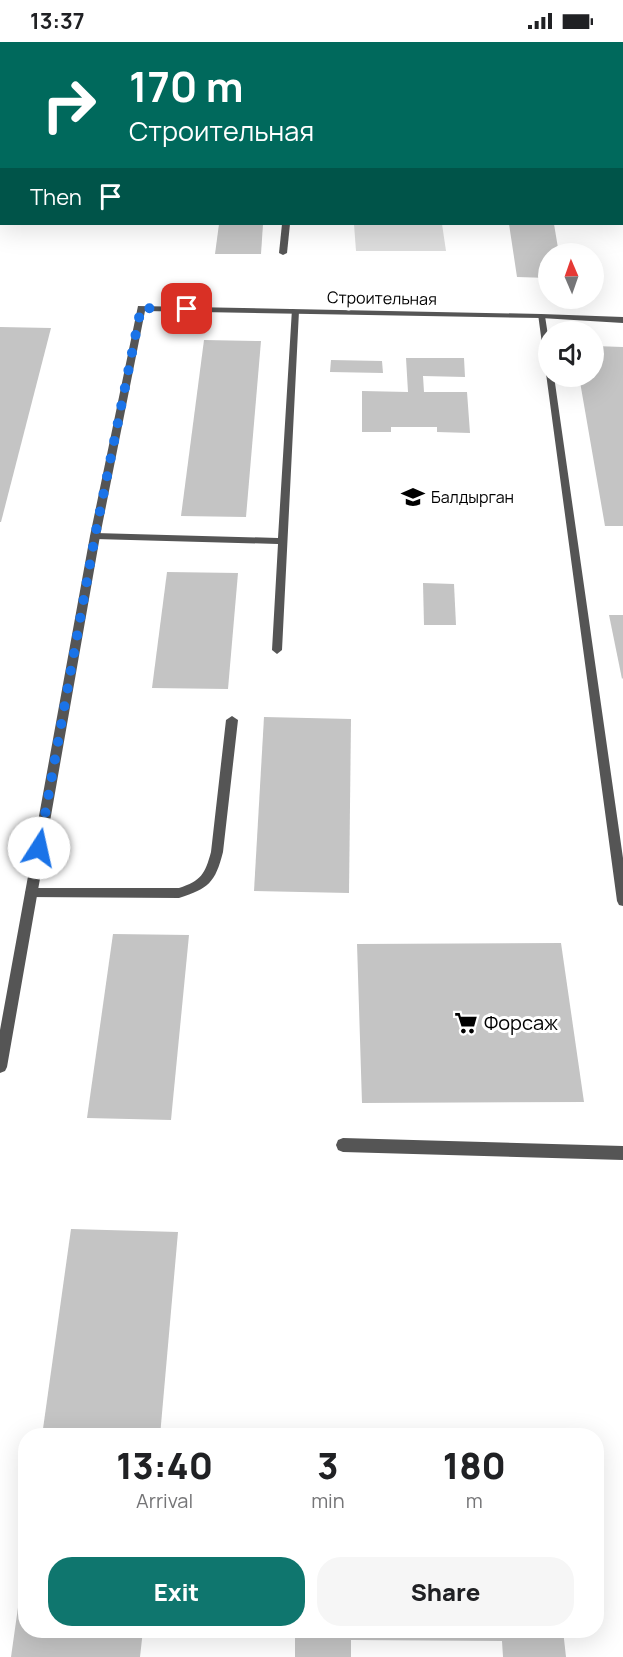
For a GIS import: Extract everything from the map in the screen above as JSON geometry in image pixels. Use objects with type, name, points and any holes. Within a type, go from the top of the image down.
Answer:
[{"type":"street","points":[[283,253],[286,225]]},
{"type":"street","name":"Строительная","points":[[95,536],[141,308],[541,316],[623,320]]},
{"type":"street","points":[[277,650],[295,311]]},
{"type":"street","points":[[541,316],[542,321]]},
{"type":"street","points":[[552,387],[623,901]]},
{"type":"street","points":[[0,1067],[95,536],[281,541]]},
{"type":"street","points":[[31,893],[164,894],[194,888],[206,880],[217,852],[232,720]]},
{"type":"street","points":[[343,1145],[623,1153]]},
{"type":"shaded area","points":[[354,225],[442,225],[446,251],[356,251]]},
{"type":"building","points":[[219,225],[263,225],[261,254],[215,254]]},
{"type":"building","points":[[509,225],[554,225],[557,243],[538,243],[538,278],[517,277]]},
{"type":"building","points":[[0,327],[51,328],[1,522],[0,522]]},
{"type":"building","points":[[204,340],[261,341],[246,517],[181,516]]},
{"type":"building","points":[[604,346],[623,347],[623,526],[605,526],[581,387],[604,387]]},
{"type":"building","points":[[406,358],[464,358],[465,377],[423,376],[424,392],[467,392],[470,433],[437,432],[437,427],[391,427],[391,432],[362,432],[362,391],[408,392]]},
{"type":"building","points":[[331,360],[382,361],[383,373],[330,372]]},
{"type":"building","points":[[167,572],[238,573],[228,689],[152,688]]},
{"type":"building","points":[[423,583],[454,584],[456,625],[424,625]]},
{"type":"building","points":[[609,615],[623,615],[622,679]]},
{"type":"building","points":[[264,717],[351,719],[349,893],[254,891]]},
{"type":"building","points":[[113,934],[189,935],[171,1120],[87,1118]]},
{"type":"building","name":"Форсаж","points":[[561,943],[584,1102],[362,1103],[357,944]]},
{"type":"building","points":[[71,1229],[178,1232],[161,1428],[43,1428]]},
{"type":"building","points":[[18,1607],[18,1638],[142,1638],[140,1657],[11,1657]]},
{"type":"building","points":[[295,1638],[564,1638],[566,1657],[503,1657],[502,1641],[351,1640],[351,1657],[295,1657]]},
{"type":"place","name":"Балдырган","points":[[413,497]]},
{"type":"place","name":"Форсаж","points":[[466,1023]]},
{"type":"route","points":[[39,848],[95,536],[141,308],[187,309]]}]
